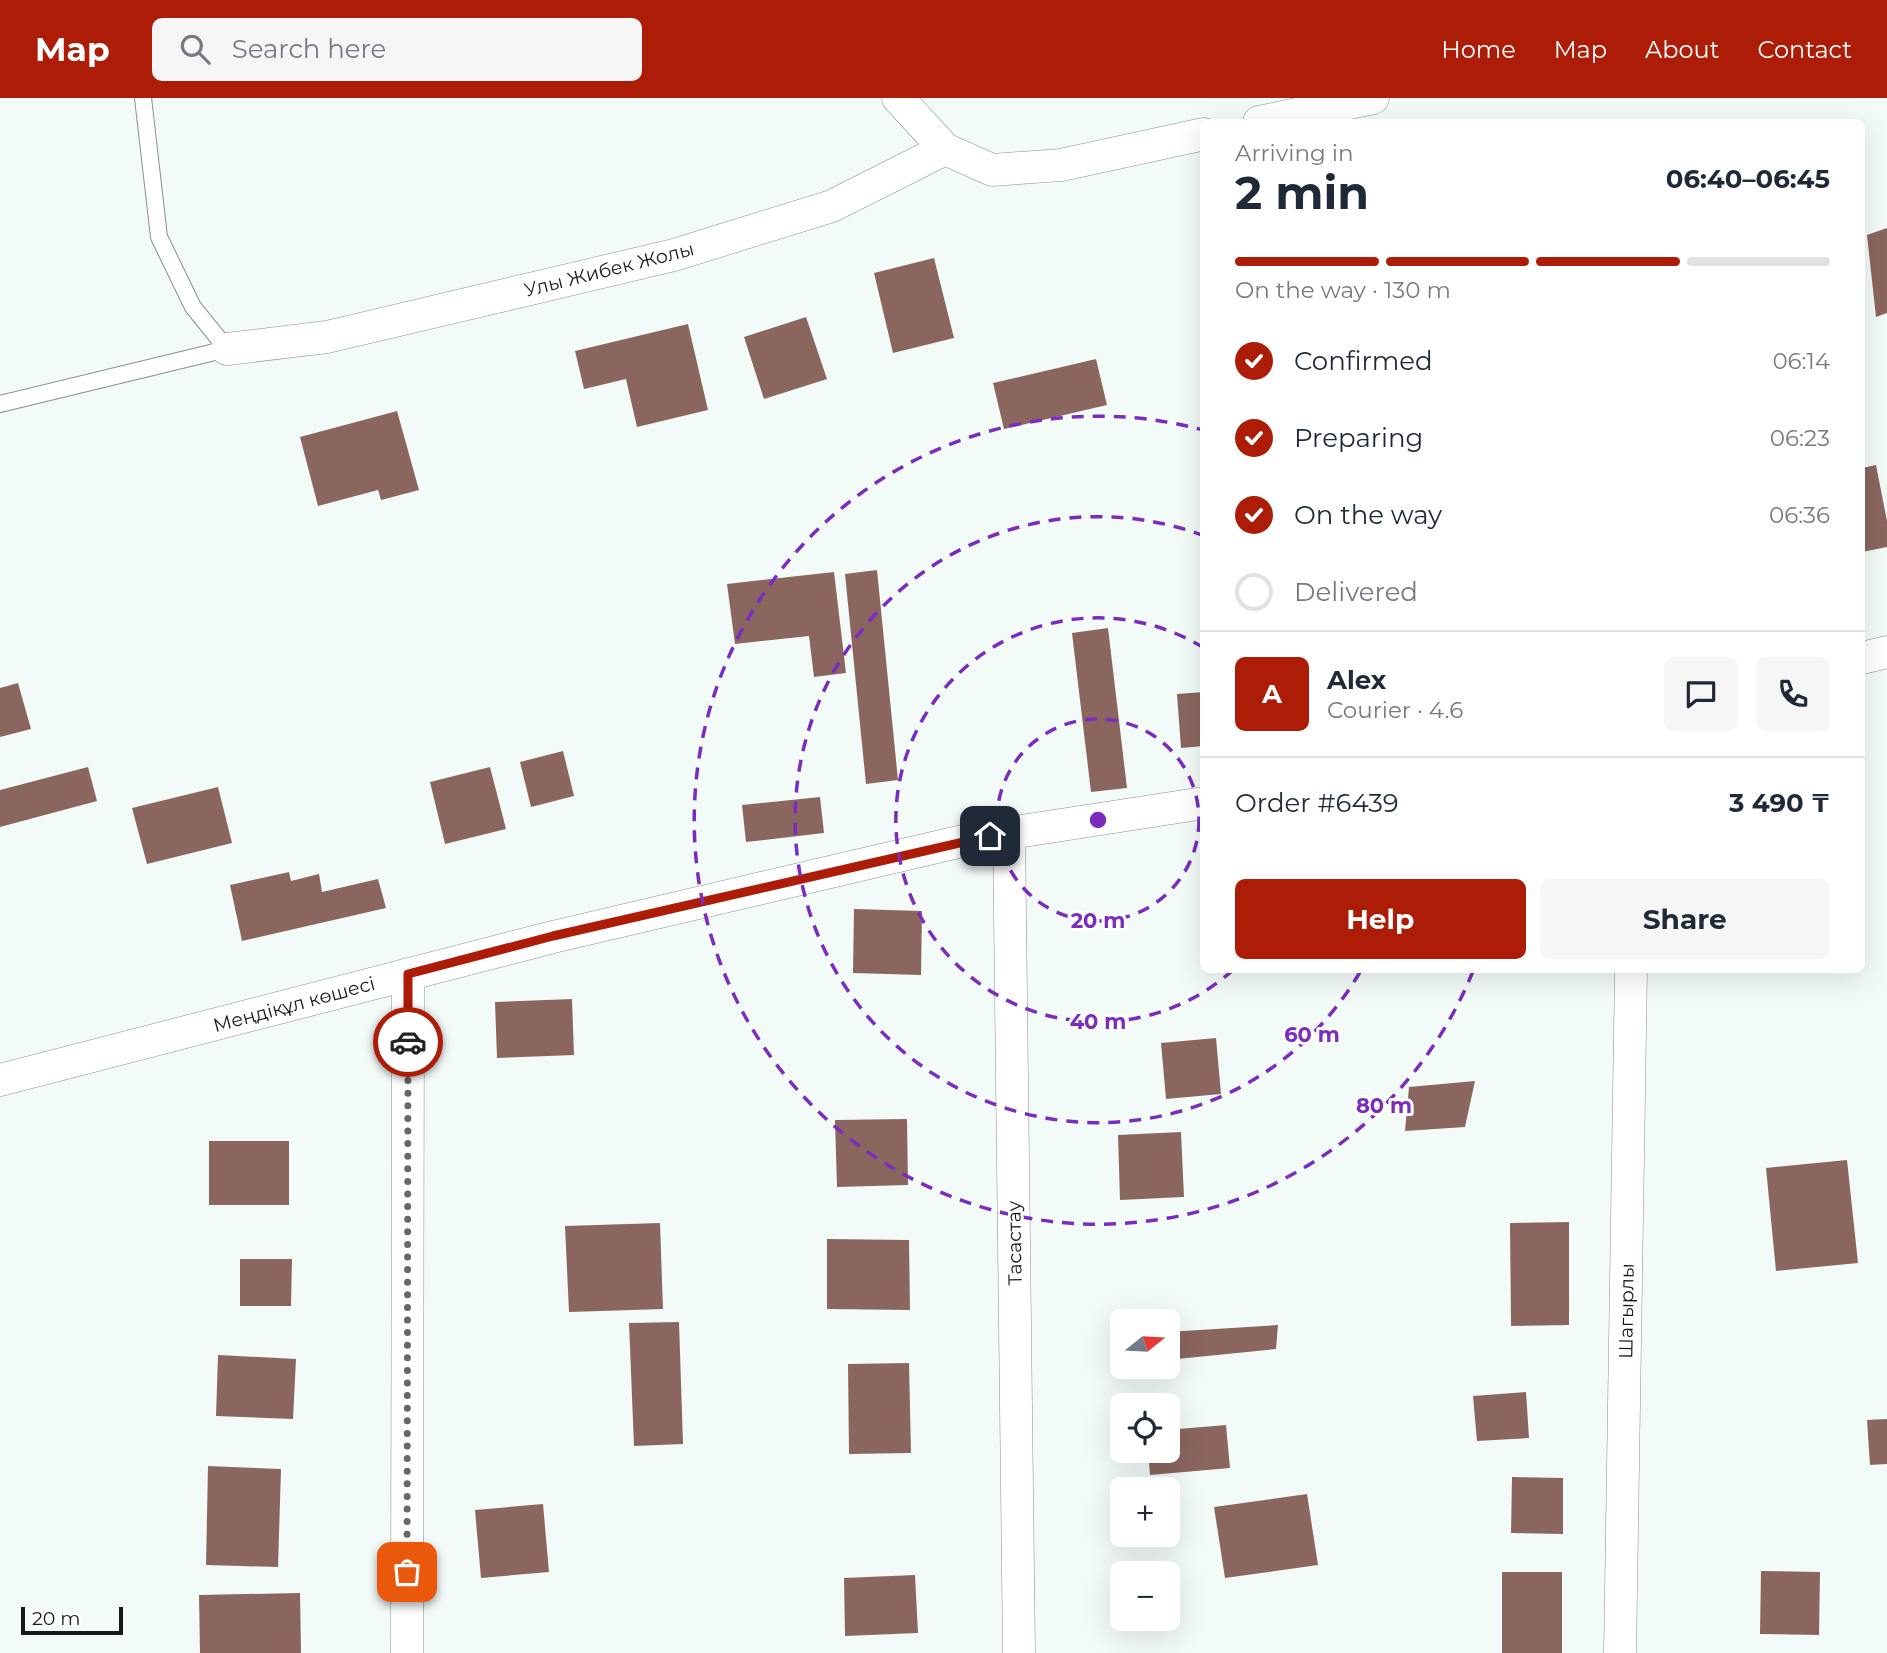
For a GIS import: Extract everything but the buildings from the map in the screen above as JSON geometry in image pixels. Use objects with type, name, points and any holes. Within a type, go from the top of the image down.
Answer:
[{"type":"street","points":[[898,98],[945,149],[992,170],[1061,165],[1200,135]]},
{"type":"street","points":[[1273,119],[1373,98]]},
{"type":"street","name":"Улы Жибек Жолы","points":[[227,349],[327,337],[674,255],[832,206],[945,149]]},
{"type":"street","points":[[1865,658],[1887,652]]},
{"type":"street","name":"Меңдіқұл көшесі","points":[[0,1080],[553,936],[1009,833],[1200,804]]},
{"type":"street","name":"Тасастау","points":[[1009,833],[1019,1653]]},
{"type":"street","name":"Шагырлы","points":[[1620,1653],[1631,973]]},
{"type":"street","points":[[407,1653],[408,974]]},
{"type":"lane","points":[[143,98],[159,237],[193,307],[227,349]]},
{"type":"lane","name":"Улы Жибек Жолы","points":[[0,404],[227,349]]},
{"type":"way so far","points":[[407,1572],[408,1042]]},
{"type":"route","points":[[408,1042],[408,974],[553,936],[990,836]]}]
